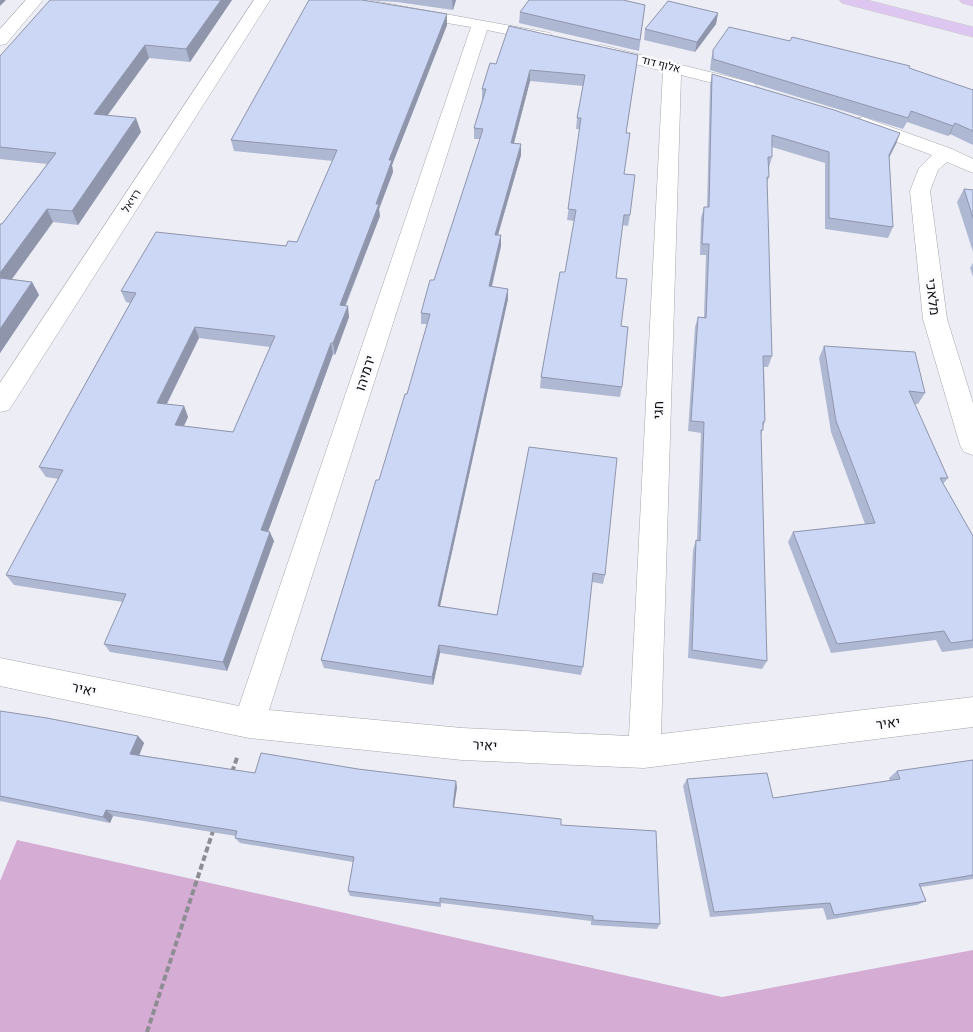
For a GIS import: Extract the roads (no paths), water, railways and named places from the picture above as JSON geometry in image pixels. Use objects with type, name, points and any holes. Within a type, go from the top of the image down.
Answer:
[{"type":"main road","points":[[848,0],[973,32]]},
{"type":"main road","points":[[897,0],[973,19]]},
{"type":"main road","points":[[968,0],[973,1]]},
{"type":"street","points":[[0,40],[35,0]]},
{"type":"street","name":"רזיאל","points":[[0,403],[262,0]]},
{"type":"street","points":[[339,0],[481,24],[562,41]]},
{"type":"street","name":"ירמיהו","points":[[249,723],[481,24]]},
{"type":"street","name":"אלוף דוד","points":[[589,47],[672,66],[765,92]]},
{"type":"street","name":"חגי","points":[[644,752],[672,66]]},
{"type":"street","points":[[847,118],[945,153],[973,167]]},
{"type":"street","name":"מלאכי","points":[[945,153],[929,168],[920,191],[935,318],[973,445]]},
{"type":"street","name":"יאיר","points":[[0,672],[249,723],[462,744],[644,752],[973,712]]}]
